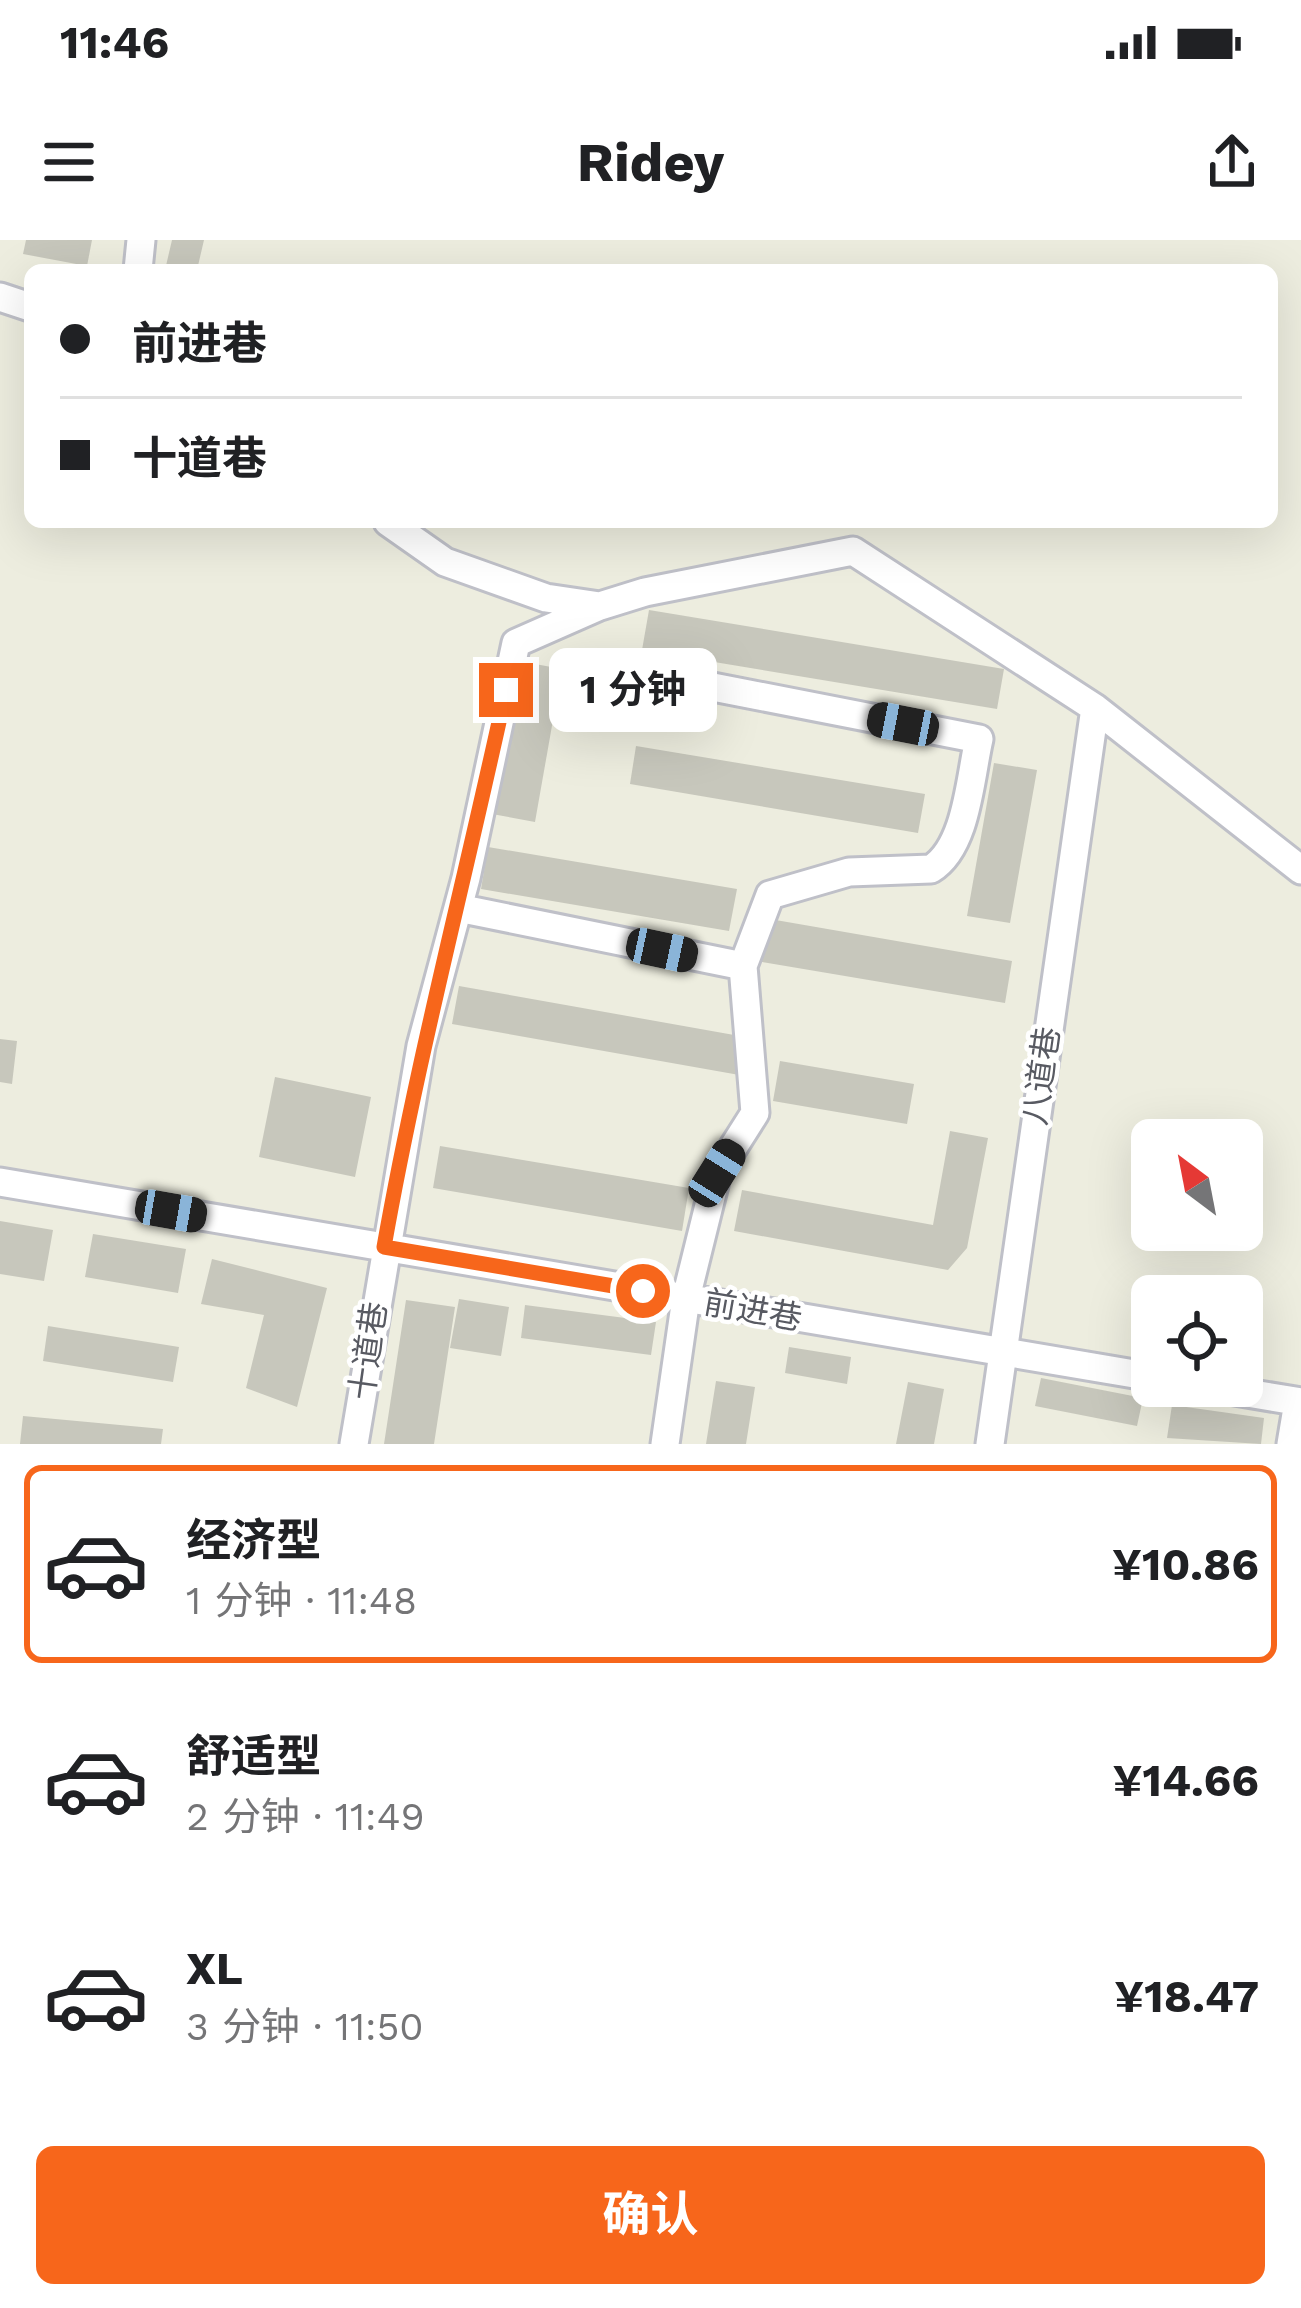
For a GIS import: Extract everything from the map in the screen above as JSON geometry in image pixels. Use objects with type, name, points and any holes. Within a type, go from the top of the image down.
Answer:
[{"type":"street","points":[[397,528],[445,562],[546,598],[600,606],[645,592],[853,551],[1095,708],[1301,871]]},
{"type":"street","name":"十道巷","points":[[355,1444],[384,1247],[421,1046],[458,908],[517,644],[600,606]]},
{"type":"street","points":[[665,1444],[686,1298],[717,1173],[755,1113],[743,966],[770,896],[849,872],[931,869],[942,862],[954,845],[980,739],[677,680]]},
{"type":"street","name":"八道巷","points":[[990,1444],[1095,708]]},
{"type":"street","points":[[458,908],[743,966]]},
{"type":"street","name":"前进巷","points":[[0,1182],[1131,1374]]},
{"type":"street","points":[[1263,1396],[1299,1402],[1292,1444]]},
{"type":"building","points":[[26,240],[92,240],[87,264],[23,254]]},
{"type":"building","points":[[172,240],[204,240],[198,264],[166,264]]},
{"type":"building","points":[[649,610],[1004,669],[997,709],[642,650]]},
{"type":"building","points":[[519,661],[562,669],[535,822],[492,814]]},
{"type":"building","points":[[636,746],[925,794],[918,833],[630,784]]},
{"type":"building","points":[[994,763],[1037,770],[1010,923],[967,916]]},
{"type":"building","points":[[488,847],[737,889],[729,931],[481,889]]},
{"type":"building","points":[[764,918],[1012,961],[1005,1003],[756,961]]},
{"type":"building","points":[[459,986],[751,1038],[745,1076],[452,1024]]},
{"type":"building","points":[[0,1039],[17,1041],[12,1084],[0,1082]]},
{"type":"building","points":[[780,1061],[914,1084],[907,1124],[773,1101]]},
{"type":"building","points":[[275,1077],[371,1097],[355,1177],[259,1157]]},
{"type":"building","points":[[950,1131],[988,1138],[967,1248],[948,1270],[734,1231],[742,1190],[933,1225]]},
{"type":"building","points":[[440,1146],[689,1188],[682,1231],[433,1188]]},
{"type":"building","points":[[0,1221],[53,1230],[44,1281],[0,1274]]},
{"type":"building","points":[[93,1234],[186,1249],[178,1293],[85,1277]]},
{"type":"building","points":[[212,1259],[327,1288],[297,1407],[246,1388],[264,1315],[201,1304]]},
{"type":"building","points":[[459,1299],[509,1307],[501,1356],[450,1348]]},
{"type":"building","points":[[406,1300],[455,1307],[434,1444],[384,1444]]},
{"type":"building","points":[[525,1305],[656,1322],[651,1355],[521,1338]]},
{"type":"building","points":[[48,1326],[179,1347],[173,1382],[43,1361]]},
{"type":"building","points":[[789,1347],[851,1357],[847,1384],[785,1373]]},
{"type":"building","points":[[1041,1378],[1131,1396],[1131,1407],[1141,1407],[1137,1426],[1035,1406]]},
{"type":"building","points":[[716,1381],[755,1387],[746,1444],[706,1444]]},
{"type":"building","points":[[908,1382],[944,1389],[934,1444],[896,1444]]},
{"type":"building","points":[[1172,1407],[1264,1418],[1261,1444],[1167,1438]]},
{"type":"building","points":[[23,1416],[163,1429],[161,1444],[20,1444]]},
{"type":"route","points":[[506,690],[466,878],[421,1046],[384,1247],[643,1291]]}]
